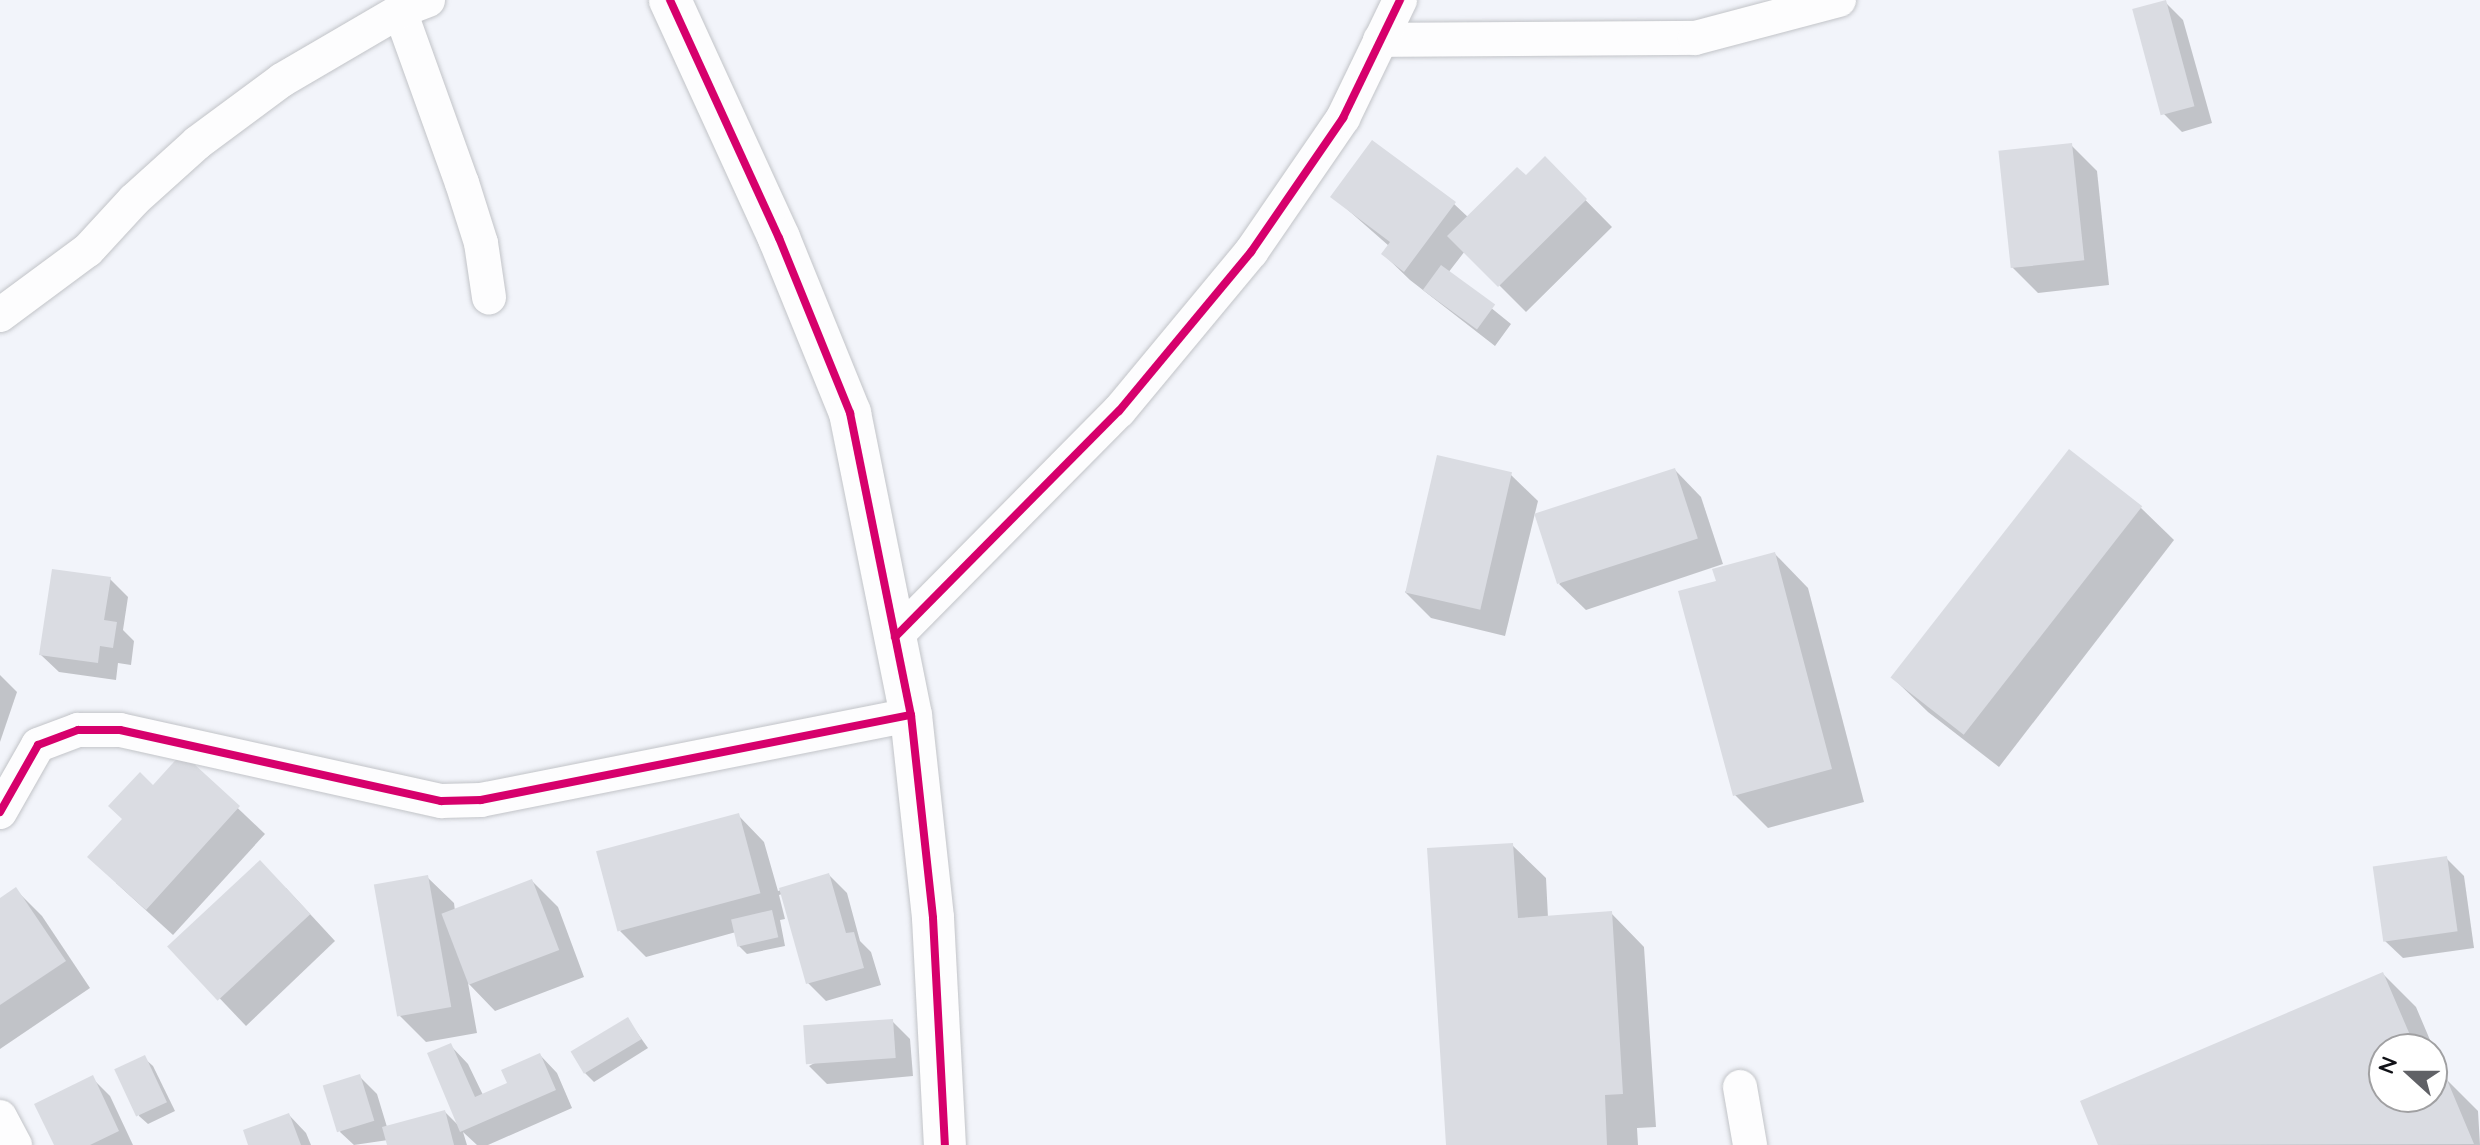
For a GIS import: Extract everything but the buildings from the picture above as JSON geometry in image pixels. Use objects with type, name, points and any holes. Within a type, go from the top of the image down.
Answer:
[{"type":"street","points":[[670,0],[779,238],[850,413],[911,715],[933,918],[945,1145]]},
{"type":"street","points":[[895,637],[1119,411],[1251,252],[1343,118],[1400,0]]},
{"type":"street","points":[[1380,40],[1695,38],[1839,0]]},
{"type":"street","points":[[0,315],[88,250],[134,200],[197,143],[282,80],[414,6],[481,243],[489,297]]},
{"type":"street","points":[[0,812],[38,745],[78,730],[120,730],[441,801],[481,800],[911,715]]},
{"type":"street","points":[[1740,1087],[1750,1145]]},
{"type":"street","points":[[0,1117],[15,1145]]},
{"type":"cycle path","points":[[670,0],[779,238],[850,413],[911,715],[933,918],[945,1145]]},
{"type":"cycle path","points":[[895,637],[1119,411],[1251,252],[1343,118],[1400,0]]},
{"type":"cycle path","points":[[0,812],[38,745],[78,730],[120,730],[441,801],[481,800],[911,715]]}]
